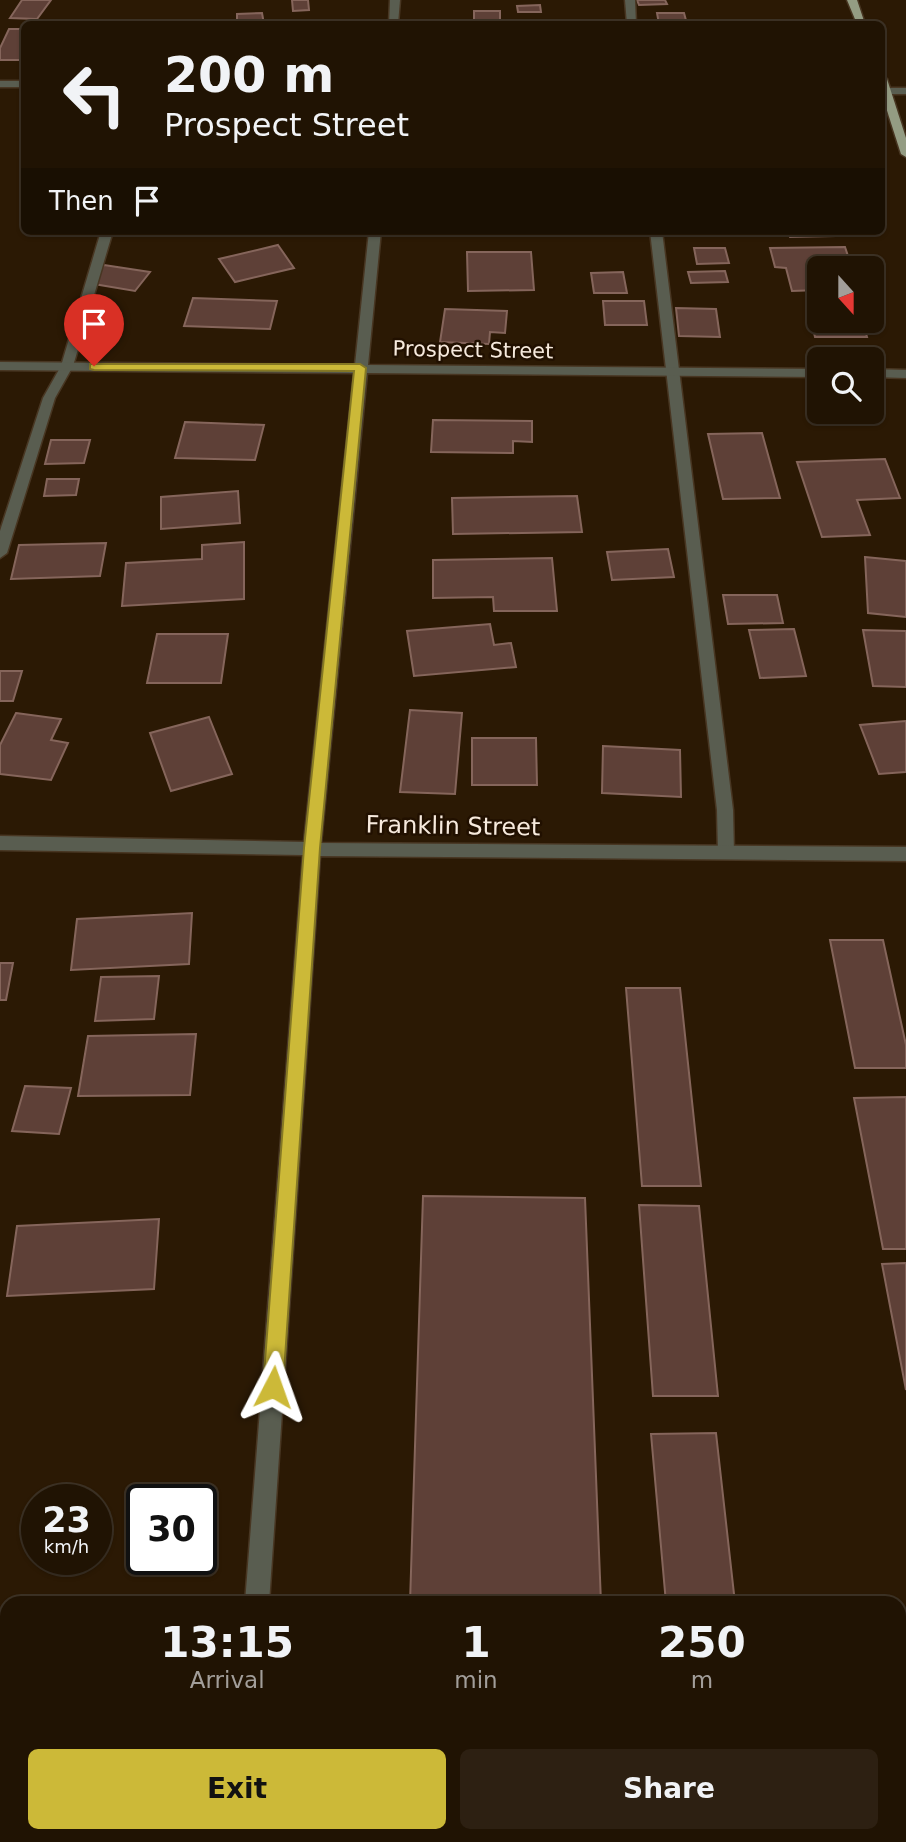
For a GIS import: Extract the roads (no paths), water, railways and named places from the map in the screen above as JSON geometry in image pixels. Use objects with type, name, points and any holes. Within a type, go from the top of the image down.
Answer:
[{"type":"main road","points":[[852,0],[860,21]]},
{"type":"main road","points":[[885,94],[906,154]]},
{"type":"street","points":[[394,21],[395,0]]},
{"type":"street","points":[[630,0],[632,21]]},
{"type":"street","points":[[0,84],[21,84]]},
{"type":"street","points":[[885,91],[906,91]]},
{"type":"street","points":[[0,553],[49,398],[67,366],[106,235]]},
{"type":"street","points":[[258,1596],[312,848],[375,235]]},
{"type":"street","points":[[656,235],[725,810],[726,853]]},
{"type":"street","name":"Prospect Street","points":[[0,366],[807,373]]},
{"type":"street","points":[[884,373],[906,374]]},
{"type":"street","name":"Franklin Street","points":[[0,843],[906,854]]}]
